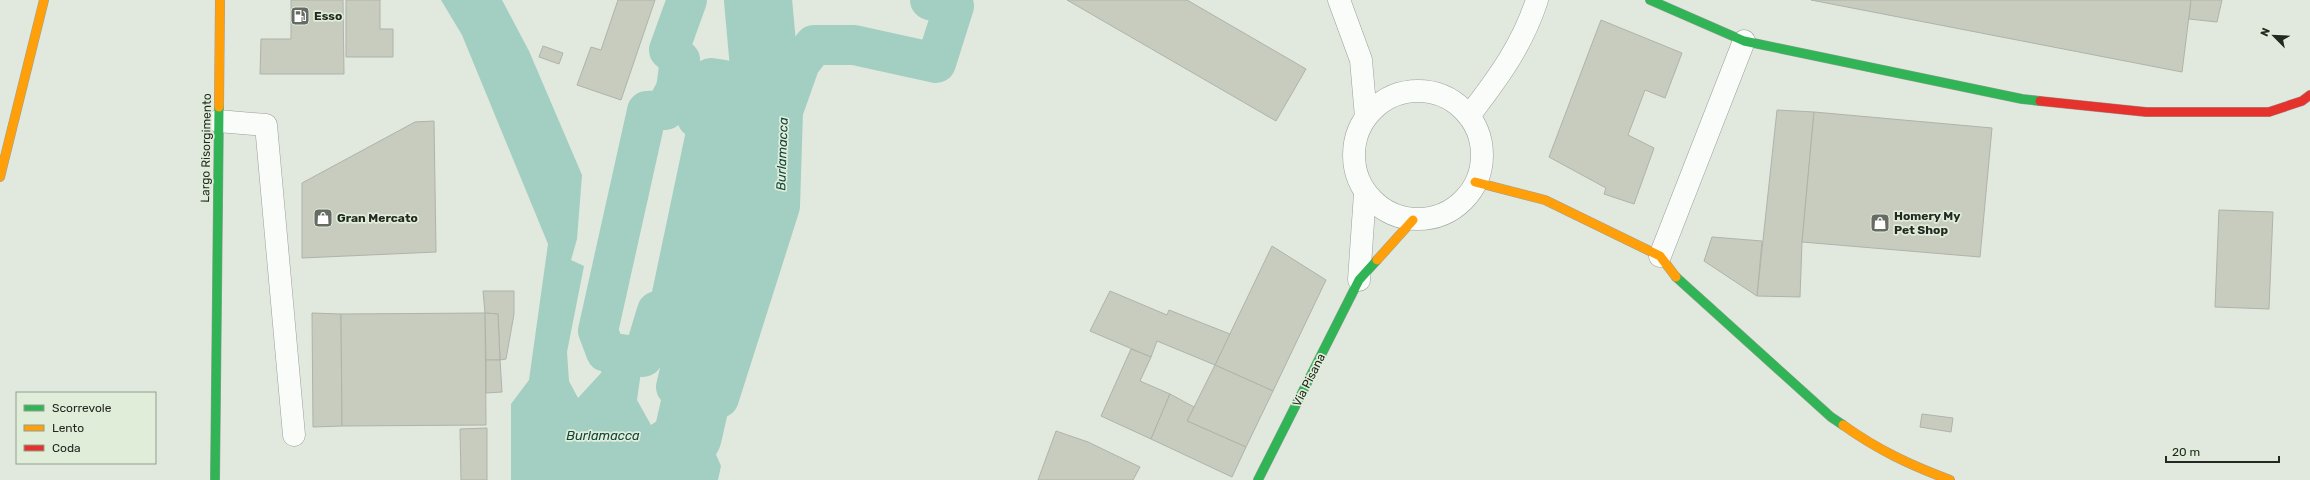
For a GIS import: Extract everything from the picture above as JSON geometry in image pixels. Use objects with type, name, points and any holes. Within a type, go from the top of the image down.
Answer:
[{"type":"street","points":[[0,177],[44,0]]},
{"type":"street","name":"Largo Risorgimento","points":[[215,480],[220,0]]},
{"type":"street","points":[[1340,0],[1360,60],[1366,117]]},
{"type":"street","points":[[1469,116],[1511,59],[1525,32],[1537,0]]},
{"type":"street","points":[[1650,0],[1744,41],[2022,99],[2146,112],[2269,112],[2302,100],[2310,95]]},
{"type":"street","points":[[1660,256],[1744,41]]},
{"type":"street","points":[[1415,91],[1434,94],[1452,101],[1469,116],[1477,131],[1481,147],[1481,165],[1475,182],[1465,198],[1450,211],[1432,218],[1413,220],[1394,215],[1378,206],[1365,193],[1355,168],[1354,150],[1358,133],[1366,117],[1385,101],[1397,95],[1415,91]]},
{"type":"street","points":[[218,120],[266,125],[294,435]]},
{"type":"street","points":[[1475,182],[1545,200],[1660,256],[1676,277],[1713,312],[1831,417],[1874,447],[1915,467],[1950,480]]},
{"type":"street","name":"Via Pisana","points":[[1359,280],[1365,193]]},
{"type":"street","name":"Via Pisana","points":[[1258,480],[1359,280],[1413,220]]},
{"type":"water","name":"Burlamacca","points":[[441,0],[502,0],[529,51],[582,175],[577,239],[571,260],[584,266],[567,352],[569,381],[578,398],[601,373],[606,352],[643,357],[637,400],[651,425],[670,412],[676,387],[719,398],[711,443],[721,466],[718,480],[511,480],[511,404],[529,380],[548,244],[462,35]]},
{"type":"building","points":[[291,0],[343,0],[344,74],[260,74],[261,39],[291,39]]},
{"type":"building","points":[[346,0],[380,0],[380,29],[393,29],[393,57],[346,57]]},
{"type":"building","points":[[618,0],[655,0],[621,100],[577,85],[591,47],[601,50]]},
{"type":"building","points":[[1067,0],[1187,0],[1306,69],[1276,121]]},
{"type":"building","points":[[1811,0],[2191,0],[2182,72]]},
{"type":"building","points":[[2191,0],[2222,0],[2217,22],[2189,19]]},
{"type":"building","points":[[1601,20],[1682,53],[1665,98],[1645,90],[1628,135],[1654,148],[1634,204],[1604,194],[1606,188],[1549,157]]},
{"type":"building","points":[[543,46],[563,53],[559,64],[539,57]]},
{"type":"building","points":[[1777,110],[1814,112],[1802,242],[1800,297],[1757,296]]},
{"type":"building","points":[[1814,112],[1992,128],[1980,257],[1802,242]]},
{"type":"building","points":[[434,121],[436,252],[302,258],[302,183],[415,122]]},
{"type":"building","points":[[2219,210],[2273,212],[2269,309],[2215,307]]},
{"type":"building","points":[[1712,237],[1762,241],[1757,296],[1704,261]]},
{"type":"building","points":[[1272,246],[1326,280],[1273,391],[1215,365]]},
{"type":"building","points":[[483,291],[514,291],[514,314],[506,359],[500,360],[498,314],[485,313]]},
{"type":"building","points":[[1110,291],[1167,315],[1169,310],[1230,334],[1215,365],[1157,341],[1151,357],[1090,331]]},
{"type":"building","points":[[312,313],[341,314],[342,426],[313,427]]},
{"type":"building","points":[[485,313],[486,425],[342,426],[341,314]]},
{"type":"building","points":[[485,313],[498,314],[500,360],[486,360]]},
{"type":"building","points":[[1131,349],[1151,357],[1140,381],[1170,394],[1151,439],[1101,416]]},
{"type":"building","points":[[486,360],[500,360],[502,392],[486,393]]},
{"type":"building","points":[[1215,365],[1273,391],[1246,447],[1187,421]]},
{"type":"building","points":[[1170,394],[1194,407],[1187,421],[1246,447],[1232,477],[1151,439]]},
{"type":"building","points":[[1922,414],[1953,418],[1951,432],[1920,427]]},
{"type":"building","points":[[487,428],[487,480],[461,480],[460,429]]},
{"type":"building","points":[[1056,431],[1088,442],[1140,467],[1133,480],[1038,480]]},
{"type":"waterway","name":"Burlamacca","points":[[687,0],[669,50],[680,60],[676,89],[665,110],[647,111],[598,331],[606,352],[643,357],[657,311],[668,313],[708,123],[697,118],[711,78],[724,80],[736,89],[740,106],[737,130],[676,387],[719,398],[780,206],[783,111],[800,63],[814,45],[854,45],[936,63],[954,6],[930,0]]},
{"type":"waterway","name":"Burlamacca","points":[[661,480],[688,435],[766,89],[758,0]]},
{"type":"traffic: fast","points":[[1650,0],[1744,41],[2022,99],[2040,101]]},
{"type":"traffic: fast","points":[[215,480],[219,107]]},
{"type":"traffic: fast","points":[[1258,480],[1359,280],[1377,260]]},
{"type":"traffic: fast","points":[[1676,277],[1831,417],[1843,425]]},
{"type":"traffic: slow","points":[[0,177],[44,0]]},
{"type":"traffic: slow","points":[[219,107],[220,0]]},
{"type":"traffic: slow","points":[[1475,182],[1545,200],[1660,256],[1676,277]]},
{"type":"traffic: slow","points":[[1377,260],[1413,220]]},
{"type":"traffic: slow","points":[[1843,425],[1869,442],[1895,456],[1921,469],[1950,480]]},
{"type":"traffic: jam","points":[[2040,101],[2146,112],[2269,112],[2302,101],[2310,95]]},
{"type":"place","name":"Esso","points":[[300,16]]},
{"type":"place","name":"Gran Mercato","points":[[323,218]]},
{"type":"place","name":"Homery My Pet Shop","points":[[1880,223]]}]
